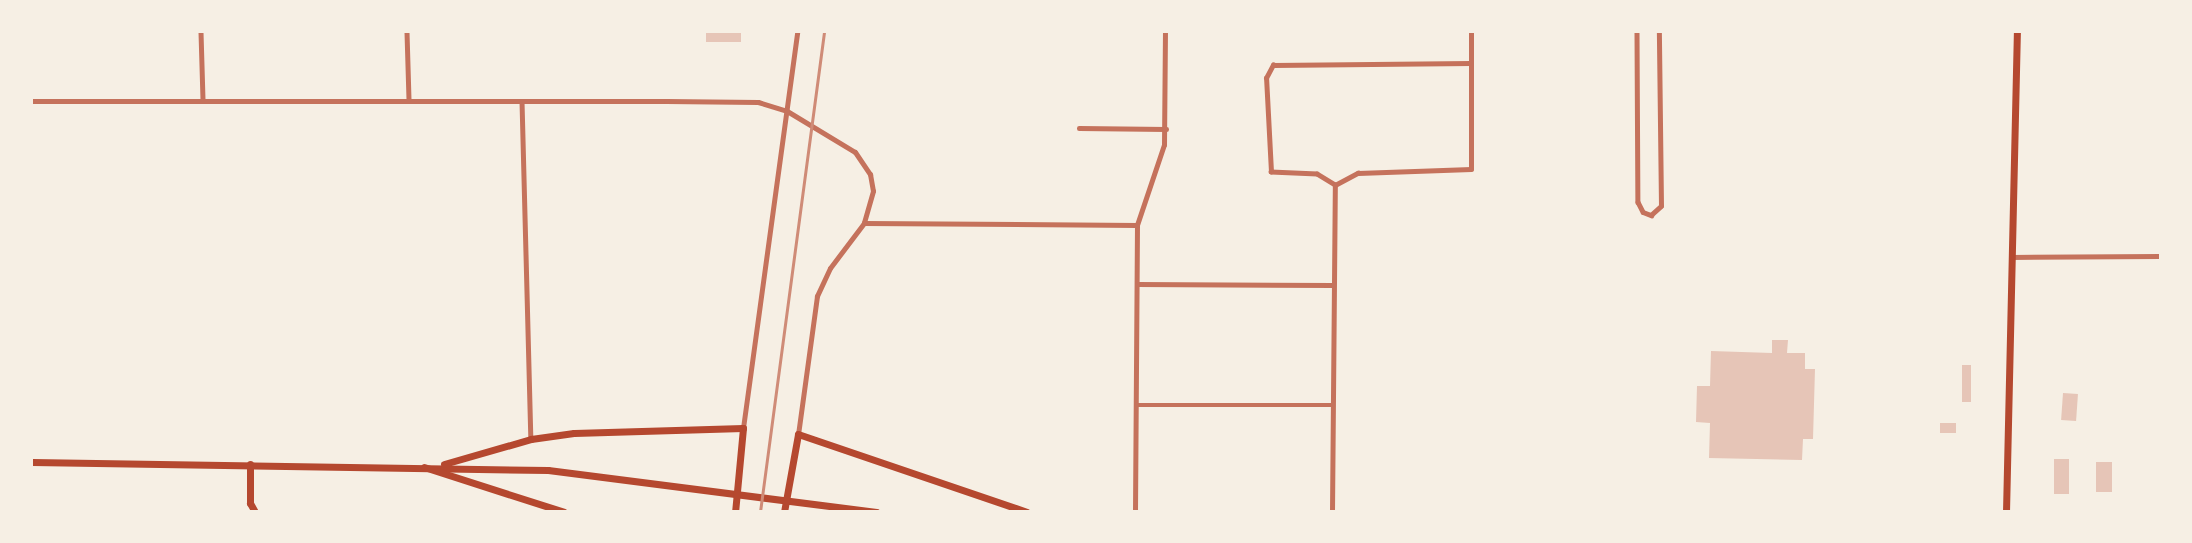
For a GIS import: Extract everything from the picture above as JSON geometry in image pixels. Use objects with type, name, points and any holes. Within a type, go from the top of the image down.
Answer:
[{"type":"main road","points":[[2006,512],[2017,32]]},
{"type":"main road","points":[[438,466],[531,439],[574,433],[744,428],[735,512]]},
{"type":"main road","points":[[784,512],[798,434],[1027,512]]},
{"type":"main road","points":[[32,462],[420,465],[548,470],[876,512]]},
{"type":"main road","points":[[250,464],[250,503],[254,512]]},
{"type":"main road","points":[[420,465],[564,512]]},
{"type":"street","points":[[201,32],[203,101]]},
{"type":"street","points":[[407,32],[409,101]]},
{"type":"street","points":[[744,428],[797,32]]},
{"type":"street","points":[[1135,512],[1138,405],[1137,225],[1166,129],[1165,32]]},
{"type":"street","points":[[1335,185],[1358,173],[1471,169],[1471,32]]},
{"type":"street","points":[[1637,32],[1638,202],[1643,212],[1651,215],[1661,206],[1659,32]]},
{"type":"street","points":[[1335,185],[1317,174],[1271,172],[1266,78],[1273,65],[1472,63]]},
{"type":"street","points":[[32,101],[758,102],[787,111],[840,141],[865,165],[873,191],[864,223],[830,268],[817,296],[798,434]]},
{"type":"street","points":[[522,101],[531,439]]},
{"type":"street","points":[[1079,128],[1166,129]]},
{"type":"street","points":[[1332,512],[1335,185]]},
{"type":"street","points":[[864,223],[1137,225]]},
{"type":"street","points":[[2010,257],[2161,256]]},
{"type":"street","points":[[1137,284],[1332,285]]},
{"type":"street","points":[[1138,405],[1333,405]]},
{"type":"building","points":[[706,32],[741,32],[741,42],[706,42]]},
{"type":"building","points":[[1772,340],[1788,340],[1787,353],[1805,353],[1805,369],[1815,369],[1813,439],[1803,439],[1802,460],[1709,458],[1710,423],[1696,422],[1697,386],[1710,386],[1711,351],[1772,353]]},
{"type":"building","points":[[1962,365],[1971,365],[1971,402],[1962,402]]},
{"type":"building","points":[[2063,393],[2078,394],[2076,421],[2061,420]]},
{"type":"building","points":[[1940,423],[1956,423],[1956,433],[1940,433]]},
{"type":"building","points":[[2054,459],[2069,459],[2069,494],[2054,494]]},
{"type":"building","points":[[2096,462],[2112,462],[2112,492],[2096,492]]},
{"type":"railway","points":[[760,512],[824,32]]}]
